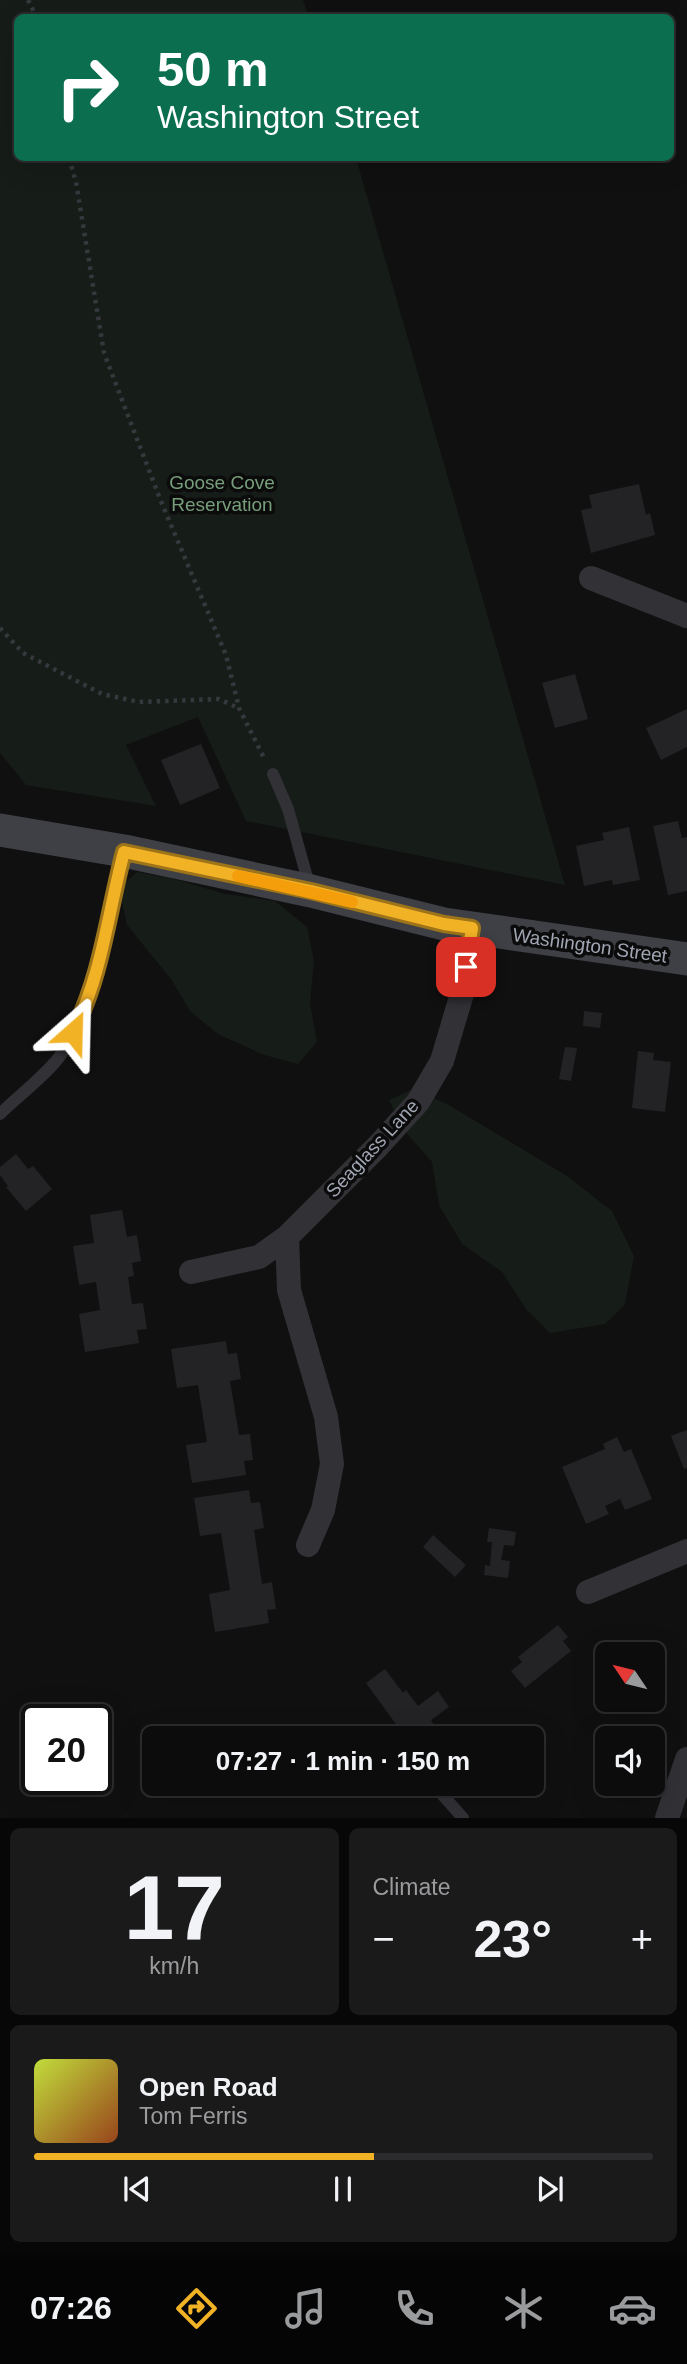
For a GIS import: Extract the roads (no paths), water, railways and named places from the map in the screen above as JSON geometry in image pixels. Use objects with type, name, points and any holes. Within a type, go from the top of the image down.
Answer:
[{"type":"main road","name":"Washington Street","points":[[0,830],[124,852],[311,891],[444,924],[687,959]]},
{"type":"street","points":[[591,578],[687,616]]},
{"type":"street","name":"Seaglass Lane","points":[[191,1272],[259,1258],[287,1237],[418,1102],[442,1061],[464,987],[472,928]]},
{"type":"street","points":[[287,1237],[289,1290],[326,1417],[332,1464],[323,1510],[308,1545]]},
{"type":"street","points":[[588,1592],[687,1551]]},
{"type":"street","points":[[667,1818],[687,1759]]},
{"type":"lane","points":[[273,774],[288,809],[311,891]]},
{"type":"lane","points":[[0,1114],[61,1055],[85,1009],[101,957],[113,892],[124,852]]},
{"type":"lane","points":[[444,1796],[463,1818]]},
{"type":"park label","name":"Goose Cove Reservation","points":[[222,493]]}]
